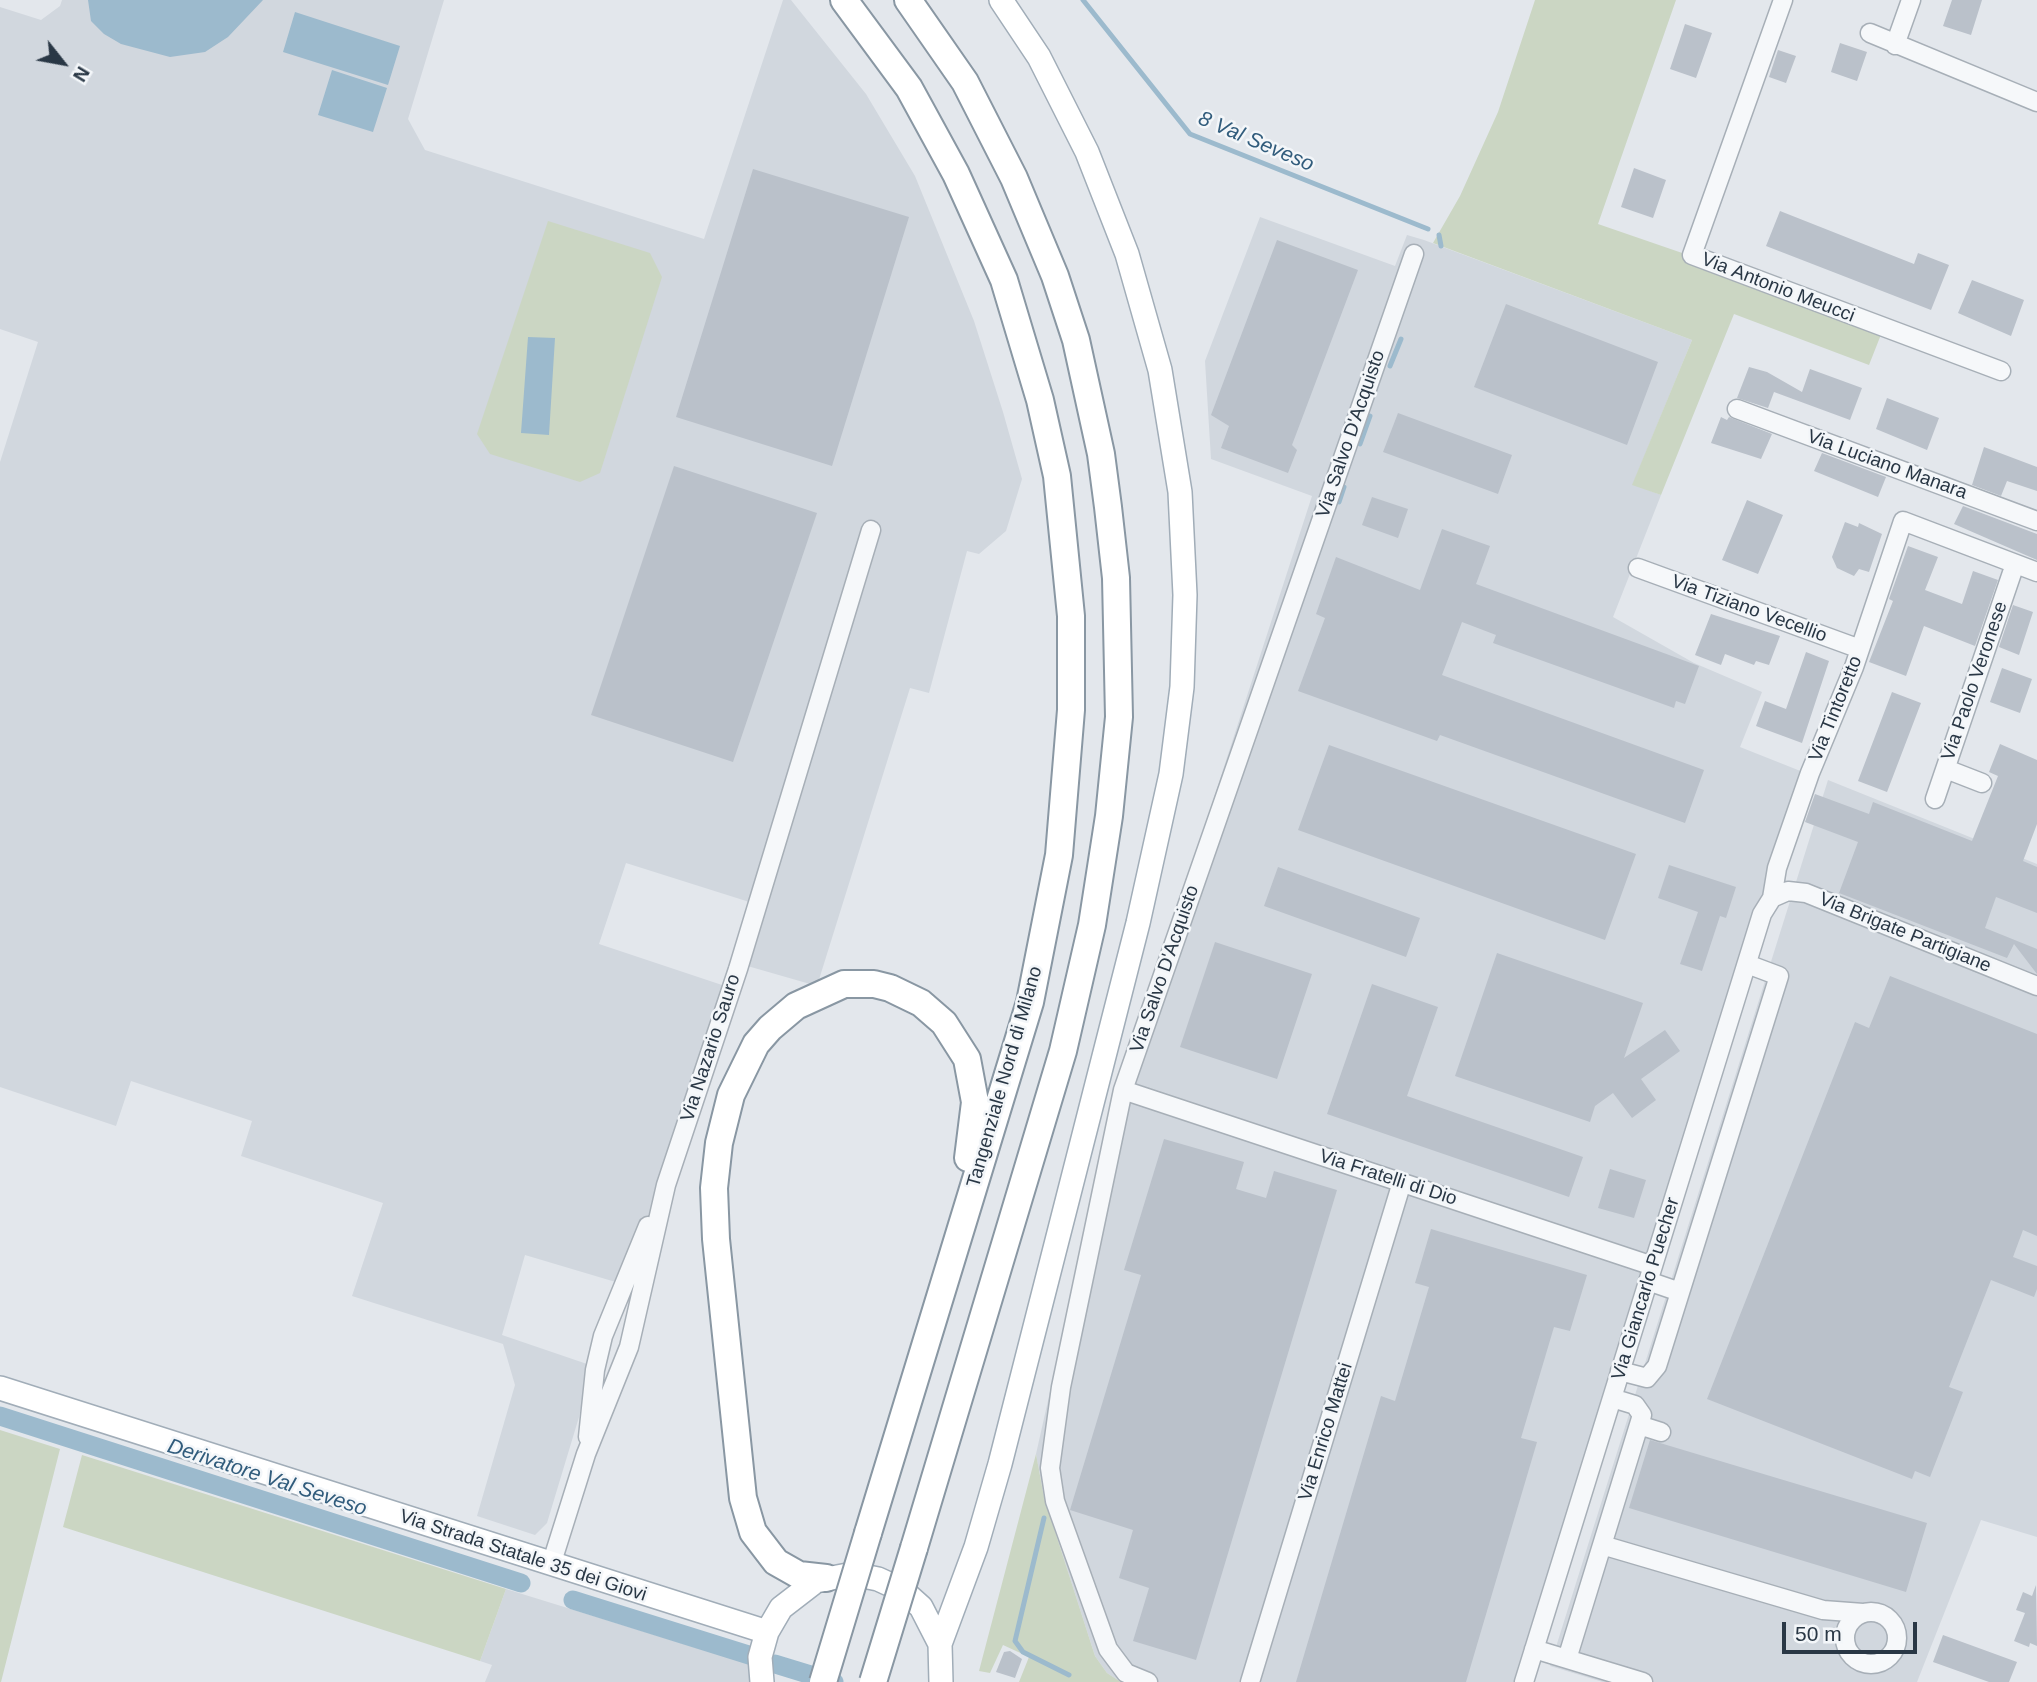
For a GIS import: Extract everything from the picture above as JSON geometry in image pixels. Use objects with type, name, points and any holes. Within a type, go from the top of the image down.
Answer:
[{"type":"highway","name":"Tangenziale Nord di Milano","points":[[823,1682],[1030,1002],[1059,855],[1071,710],[1071,616],[1057,476],[1040,400],[1004,280],[956,174],[909,88],[844,0]]},
{"type":"highway","points":[[873,1682],[1063,1051],[1092,925],[1109,816],[1119,717],[1116,578],[1108,507],[1101,454],[1076,340],[1055,276],[1014,178],[965,82],[908,0]]},
{"type":"highway","points":[[826,1578],[799,1576],[776,1562],[764,1550],[747,1516],[717,1252],[714,1188],[719,1143],[731,1095],[750,1054],[770,1028],[790,1011],[819,993],[844,984],[874,984],[890,988],[921,1003],[953,1034],[967,1059],[974,1085],[974,1124],[968,1158],[947,1229],[914,1383]]},
{"type":"main road","points":[[941,1682],[940,1644],[976,1547],[1003,1451],[1156,845],[1171,774],[1182,687],[1185,596],[1180,492],[1160,370],[1127,254],[1087,152],[1039,57],[1002,0]]},
{"type":"main road","name":"Via Strada Statale 35 dei Giovi","points":[[0,1388],[767,1632]]},
{"type":"main road","points":[[762,1682],[760,1657],[774,1617],[801,1590],[826,1578],[853,1574],[878,1578],[902,1590],[921,1606],[940,1644]]},
{"type":"main road","points":[[921,1606],[940,1606],[955,1595],[962,1583]]},
{"type":"street","name":"Via Antonio Meucci","points":[[1783,0],[1692,255],[2001,371]]},
{"type":"street","points":[[1895,46],[1910,0]]},
{"type":"street","points":[[1870,33],[1895,46],[2037,102]]},
{"type":"street","name":"Via Salvo D'Acquisto","points":[[1148,1682],[1126,1672],[1108,1649],[1055,1501],[1050,1468],[1060,1387],[1122,1090],[1414,254]]},
{"type":"street","name":"Via Luciano Manara","points":[[1737,409],[2037,521]]},
{"type":"street","name":"Via Tintoretto","points":[[1772,898],[1777,868],[1810,773],[1860,649],[1903,521],[2015,564]]},
{"type":"street","name":"Via Nazario Sauro","points":[[551,1565],[586,1454],[629,1347],[666,1185],[738,969],[871,530]]},
{"type":"street","points":[[2015,564],[2037,572]]},
{"type":"street","name":"Via Paolo Veronese","points":[[1935,799],[2015,564]]},
{"type":"street","name":"Via Tiziano Vecellio","points":[[1638,568],[1860,649]]},
{"type":"street","points":[[1946,769],[1982,783]]},
{"type":"street","name":"Via Brigate Partigiane","points":[[1772,898],[1796,891],[1820,898],[2037,986]]},
{"type":"street","name":"Via Giancarlo Puecher","points":[[1524,1682],[1746,964],[1762,914],[1772,898]]},
{"type":"street","points":[[1620,1371],[1647,1378],[1657,1366],[1779,976],[1746,964]]},
{"type":"street","name":"Via Fratelli di Dio","points":[[1122,1090],[1402,1182],[1651,1273],[1680,1292]]},
{"type":"street","name":"Via Enrico Mattei","points":[[1250,1682],[1402,1182]]},
{"type":"street","points":[[586,1454],[595,1370],[603,1336],[666,1185]]},
{"type":"street","points":[[1567,1659],[1639,1425],[1641,1410],[1612,1398]]},
{"type":"street","points":[[1639,1425],[1661,1432]]},
{"type":"street","points":[[1602,1545],[1823,1611],[1880,1614],[1893,1624],[1897,1640],[1890,1656],[1875,1664],[1866,1664],[1851,1656],[1839,1625],[1823,1611]]},
{"type":"street","points":[[1844,1640],[1849,1623],[1863,1613]]},
{"type":"street","points":[[1534,1649],[1643,1682]]},
{"type":"shaded area","points":[[62,0],[444,0],[408,119],[425,150],[704,239],[783,0],[791,0],[866,94],[915,176],[974,321],[1003,412],[1022,479],[1006,531],[979,554],[967,551],[929,693],[910,688],[817,986],[744,965],[762,906],[626,863],[599,944],[725,986],[662,1183],[619,1283],[525,1255],[502,1335],[590,1365],[579,1417],[547,1523],[535,1535],[477,1516],[515,1385],[503,1344],[352,1296],[383,1203],[241,1156],[252,1121],[131,1081],[116,1126],[0,1087],[0,462],[38,342],[0,329],[0,7],[41,20],[60,6]]},
{"type":"shaded area","points":[[1260,217],[1395,266],[1407,235],[1692,340],[1633,484],[1661,495],[1613,617],[1694,663],[1762,692],[1740,747],[1803,772],[1642,1266],[1516,1682],[1121,1682],[1107,1673],[1095,1656],[1044,1497],[1036,1454],[1115,1102],[1312,496],[1211,459],[1205,361]]},
{"type":"shaded area","points":[[1828,780],[2037,864],[2037,1537],[1981,1520],[1917,1682],[1603,1682],[1550,1666]]},
{"type":"shaded area","points":[[506,1589],[752,1665],[751,1682],[485,1682],[492,1665],[480,1661]]},
{"type":"green space","points":[[1535,0],[1676,0],[1598,224],[1688,255],[1882,332],[1869,365],[1734,314],[1661,495],[1632,485],[1692,340],[1433,243],[1460,196],[1498,112]]},
{"type":"green space","points":[[548,221],[650,253],[662,277],[600,473],[580,482],[490,454],[477,434]]},
{"type":"green space","points":[[0,1430],[60,1449],[1,1682],[0,1682]]},
{"type":"green space","points":[[1036,1454],[1044,1497],[1095,1656],[1107,1673],[1121,1682],[1019,1682],[1029,1657],[1003,1645],[990,1673],[979,1671]]},
{"type":"green space","points":[[82,1455],[506,1589],[480,1661],[63,1527]]},
{"type":"water","points":[[88,0],[263,0],[228,37],[205,52],[170,57],[121,44],[104,34],[91,21]]},
{"type":"water","points":[[295,12],[400,46],[388,85],[283,52]]},
{"type":"water","points":[[332,70],[387,88],[373,132],[318,115]]},
{"type":"water","points":[[528,337],[555,338],[549,435],[521,433]]},
{"type":"building","points":[[1952,0],[1982,0],[1971,35],[1943,26]]},
{"type":"building","points":[[1685,24],[1712,33],[1696,78],[1670,69]]},
{"type":"building","points":[[1840,43],[1867,52],[1857,81],[1831,72]]},
{"type":"building","points":[[1778,50],[1796,56],[1786,83],[1769,77]]},
{"type":"building","points":[[1634,168],[1666,180],[1653,218],[1621,207]]},
{"type":"building","points":[[753,169],[909,217],[832,466],[676,417]]},
{"type":"building","points":[[1780,211],[1914,264],[1918,253],[1949,265],[1931,310],[1766,246]]},
{"type":"building","points":[[1277,240],[1358,270],[1292,445],[1297,450],[1288,473],[1221,448],[1229,426],[1211,415]]},
{"type":"building","points":[[1972,280],[2024,300],[2011,336],[1958,313]]},
{"type":"building","points":[[1506,304],[1658,362],[1627,445],[1474,387]]},
{"type":"building","points":[[1749,367],[1767,372],[1802,392],[1810,369],[1862,388],[1850,420],[1774,392],[1768,408],[1737,398]]},
{"type":"building","points":[[1887,398],[1939,418],[1927,450],[1876,429]]},
{"type":"building","points":[[1398,413],[1512,455],[1498,494],[1383,452]]},
{"type":"building","points":[[1721,417],[1727,420],[1729,417],[1772,434],[1761,459],[1711,443]]},
{"type":"building","points":[[1984,447],[2037,467],[2037,491],[2007,481],[2001,496],[1972,485]]},
{"type":"building","points":[[1822,453],[1886,477],[1878,497],[1814,471]]},
{"type":"building","points":[[674,466],[817,513],[733,762],[591,715]]},
{"type":"building","points":[[1372,497],[1408,509],[1398,538],[1362,525]]},
{"type":"building","points":[[1747,500],[1783,515],[1758,574],[1722,560]]},
{"type":"building","points":[[1963,506],[2037,534],[2037,560],[1954,524]]},
{"type":"building","points":[[1845,522],[1858,527],[1859,523],[1882,534],[1869,572],[1859,569],[1854,576],[1837,568],[1832,557]]},
{"type":"building","points":[[1442,529],[1490,546],[1476,584],[1699,666],[1685,704],[1676,701],[1674,708],[1493,643],[1496,635],[1462,622],[1442,675],[1704,770],[1685,823],[1440,735],[1437,741],[1298,691],[1325,618],[1316,614],[1336,557],[1420,590]]},
{"type":"building","points":[[1908,546],[1938,557],[1925,590],[1962,604],[1973,571],[1998,580],[1975,646],[1924,626],[1906,676],[1869,662],[1893,601],[1889,599]]},
{"type":"building","points":[[2013,605],[2033,612],[2019,655],[1999,647]]},
{"type":"building","points":[[1711,614],[1780,636],[1769,665],[1756,661],[1754,665],[1725,654],[1721,665],[1695,655]]},
{"type":"building","points":[[1806,652],[1829,661],[1802,743],[1756,726],[1765,701],[1786,709]]},
{"type":"building","points":[[2002,668],[2032,679],[2020,713],[1990,702]]},
{"type":"building","points":[[1892,692],[1921,703],[1887,792],[1858,781]]},
{"type":"building","points":[[2000,744],[2037,760],[2037,824],[2023,861],[2037,867],[2037,913],[1996,897],[1985,928],[2037,949],[2037,974],[2014,944],[2007,958],[1839,893],[1858,842],[1805,822],[1815,794],[1869,814],[1873,802],[1972,841],[1998,776],[1989,772]]},
{"type":"building","points":[[1329,745],[1636,854],[1605,940],[1298,830]]},
{"type":"building","points":[[1669,865],[1736,887],[1726,918],[1720,916],[1702,971],[1680,964],[1698,912],[1658,898]]},
{"type":"building","points":[[1278,867],[1420,918],[1406,957],[1264,906]]},
{"type":"building","points":[[1215,942],[1312,974],[1277,1079],[1180,1047]]},
{"type":"building","points":[[1497,953],[1643,1003],[1624,1058],[1665,1030],[1680,1051],[1641,1079],[1656,1100],[1632,1118],[1613,1093],[1595,1106],[1590,1122],[1455,1076]]},
{"type":"building","points":[[1890,976],[2037,1034],[2037,1236],[2023,1230],[2013,1257],[2037,1266],[2037,1289],[2034,1297],[1991,1280],[1949,1387],[1963,1392],[1930,1477],[1915,1471],[1912,1479],[1707,1399],[1855,1022],[1869,1028]]},
{"type":"building","points":[[1372,984],[1438,1007],[1407,1096],[1583,1157],[1569,1197],[1327,1114]]},
{"type":"building","points":[[1164,1139],[1244,1162],[1236,1189],[1266,1198],[1274,1171],[1337,1190],[1196,1660],[1133,1641],[1149,1588],[1119,1578],[1133,1530],[1070,1510],[1141,1275],[1124,1270]]},
{"type":"building","points":[[1610,1169],[1646,1180],[1634,1218],[1598,1208]]},
{"type":"building","points":[[1431,1229],[1587,1275],[1570,1331],[1554,1327],[1521,1438],[1537,1442],[1466,1682],[1296,1682],[1381,1396],[1395,1401],[1429,1287],[1415,1283]]},
{"type":"building","points":[[1650,1440],[1927,1523],[1906,1592],[1629,1508]]},
{"type":"building","points":[[2036,1585],[2037,1646],[2030,1643],[2029,1647],[2014,1641],[2025,1613],[2016,1610],[2023,1592],[2032,1596]]},
{"type":"building","points":[[1943,1635],[2017,1662],[2009,1682],[1989,1682],[1933,1662]]},
{"type":"building","points":[[1010,1651],[1022,1659],[1015,1678],[996,1672],[1004,1652]]},
{"type":"waterway","name":"8 Val Seveso","points":[[1083,0],[1190,134],[1428,229]]},
{"type":"waterway","name":"8 Val Seveso","points":[[1439,235],[1441,246]]},
{"type":"waterway","name":"8 Val Seveso","points":[[1390,366],[1401,339]]},
{"type":"waterway","name":"8 Val Seveso","points":[[1360,444],[1370,416]]},
{"type":"waterway","name":"8 Val Seveso","points":[[1339,502],[1344,487]]},
{"type":"waterway","name":"Derivatore Val Seveso","points":[[0,1416],[521,1583]]},
{"type":"waterway","name":"8 Val Seveso","points":[[1044,1518],[1015,1641],[1023,1652],[1069,1675]]},
{"type":"waterway","name":"Derivatore Val Seveso","points":[[573,1600],[752,1656]]},
{"type":"waterway","name":"Derivatore Val Seveso","points":[[775,1664],[834,1682]]}]
